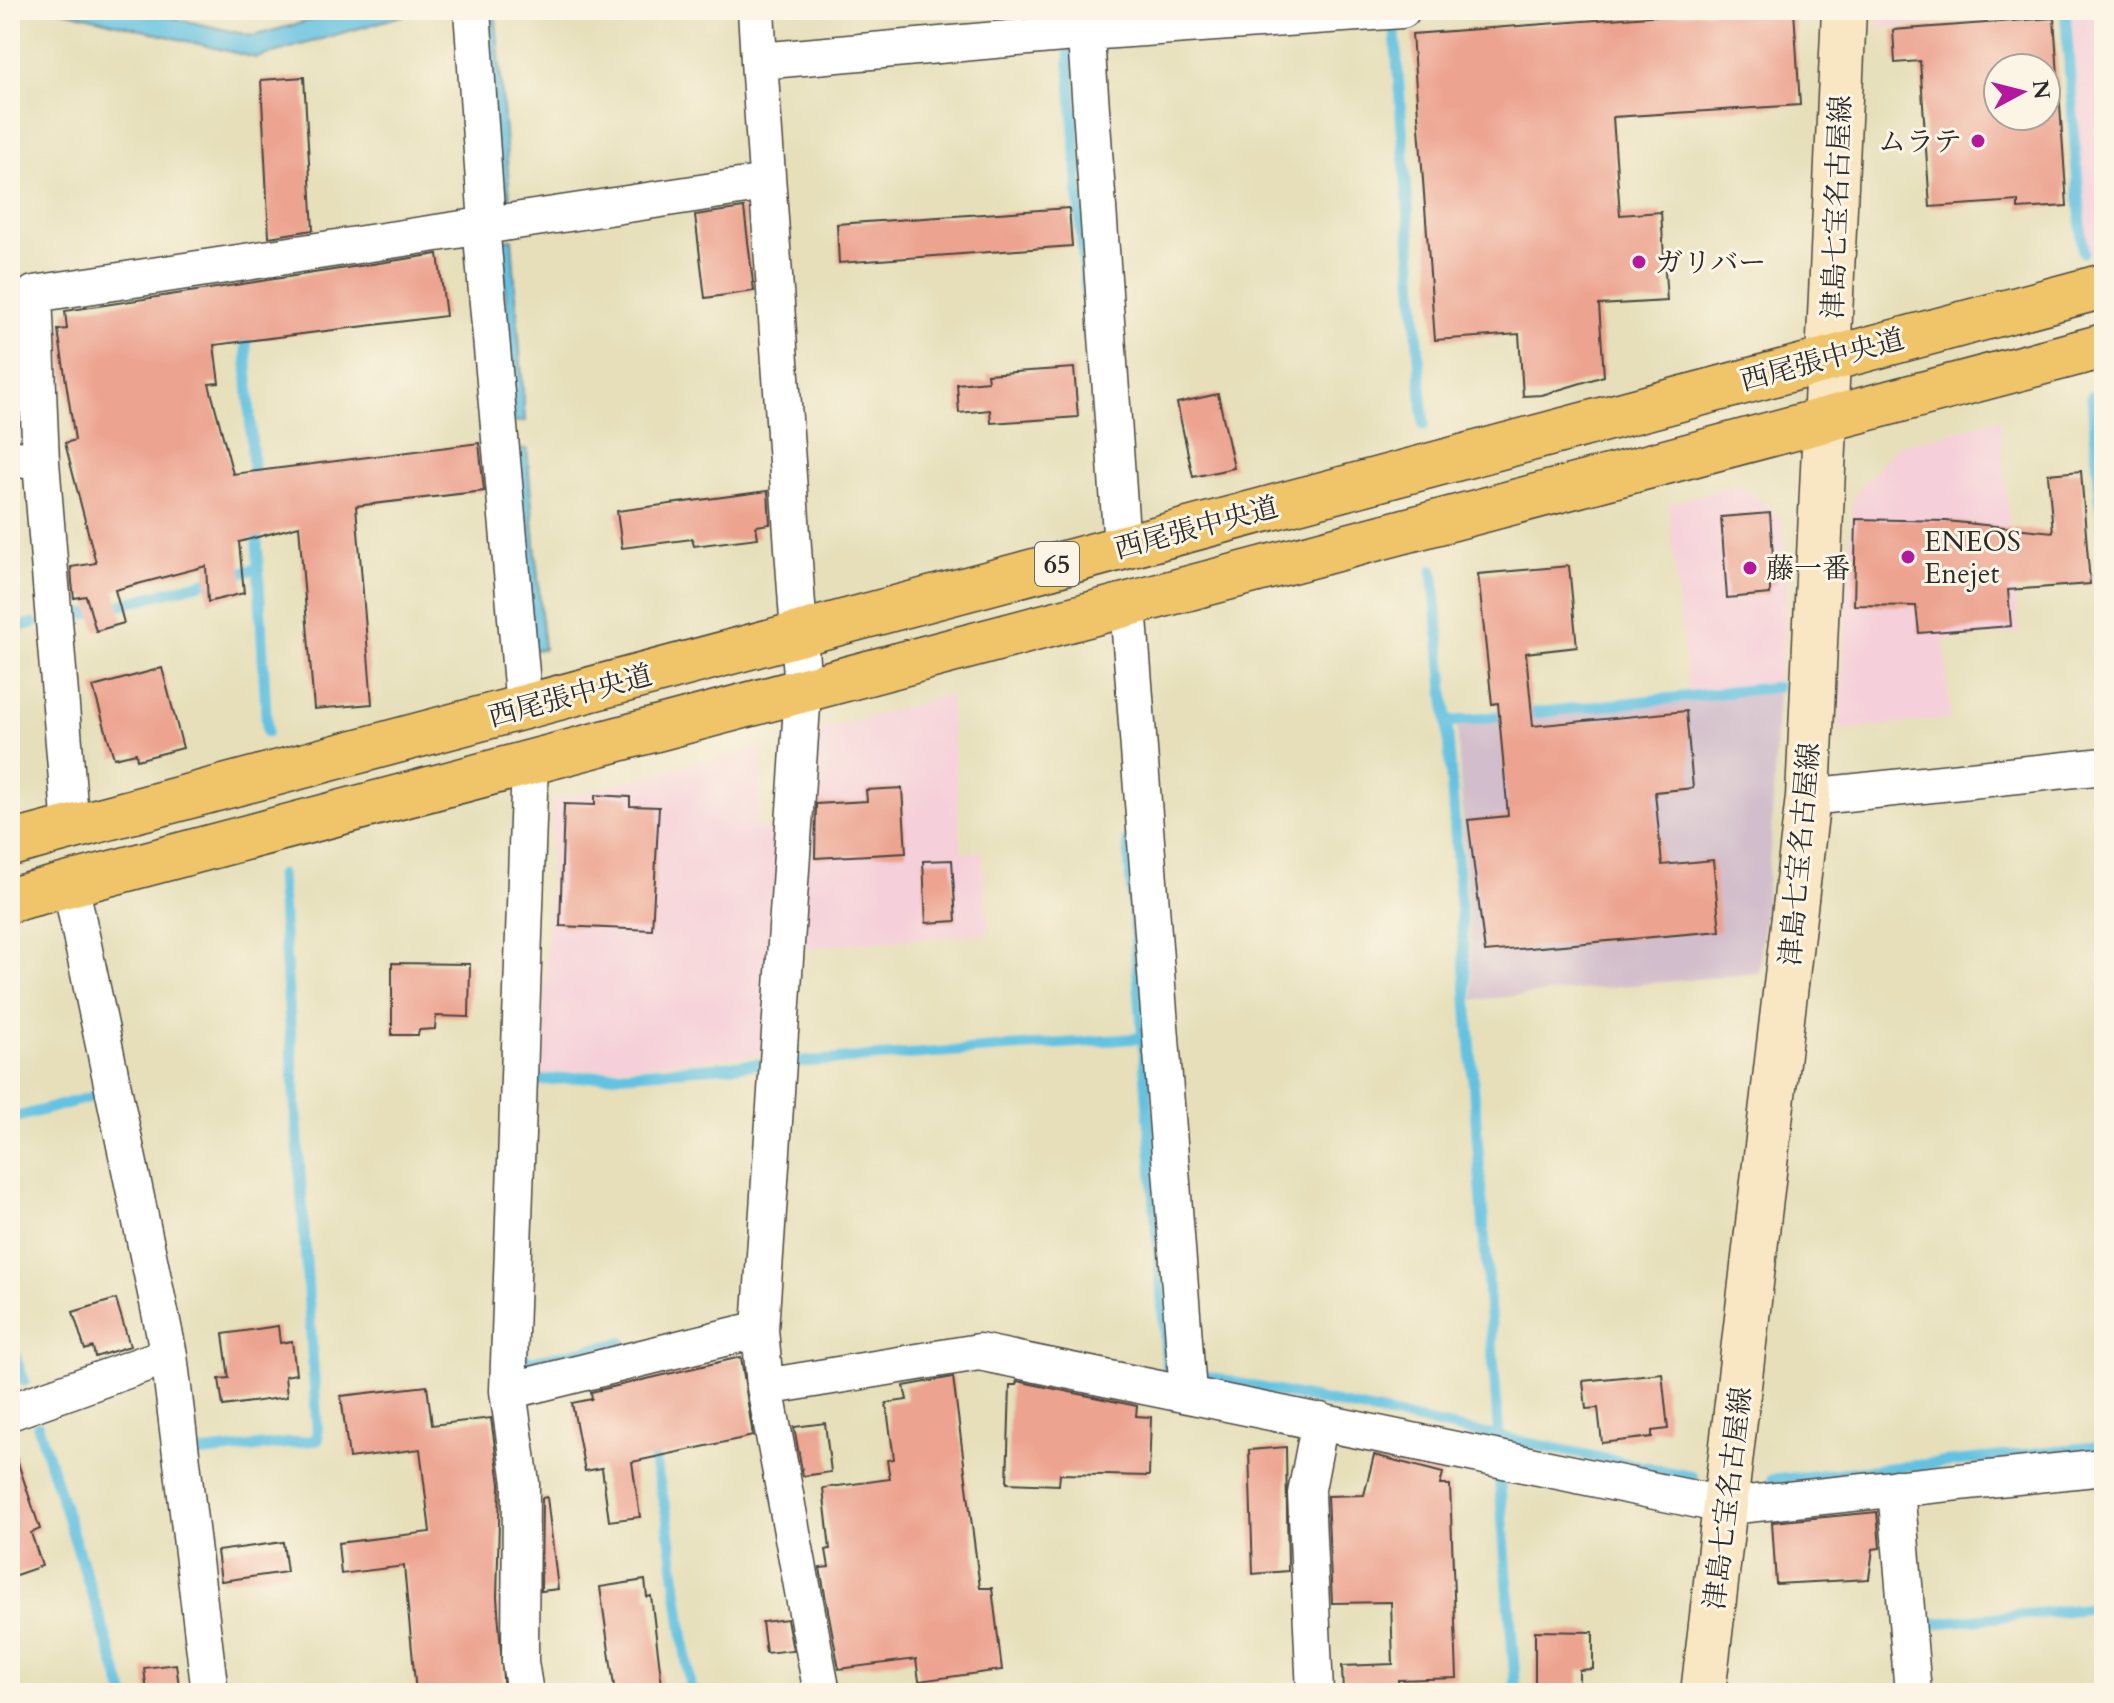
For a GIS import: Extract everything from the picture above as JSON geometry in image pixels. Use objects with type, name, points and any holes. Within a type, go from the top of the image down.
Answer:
[{"type":"main road","name":"津島七宝名古屋線","points":[[1703,1693],[1728,1506],[1808,797],[1844,10]]},
{"type":"main road","name":"西尾張中央道","points":[[10,844],[2104,286]]},
{"type":"main road","name":"西尾張中央道","points":[[10,900],[2104,346]]},
{"type":"street","points":[[472,10],[484,224],[524,707]]},
{"type":"street","points":[[756,10],[803,691],[760,1329],[765,1387],[822,1693]]},
{"type":"street","points":[[759,61],[1085,21],[1402,10]]},
{"type":"street","points":[[1085,21],[1122,547]]},
{"type":"street","points":[[71,829],[26,460],[34,294],[766,183]]},
{"type":"street","points":[[1128,605],[1188,1393]]},
{"type":"street","points":[[525,1693],[520,1662],[521,1483],[508,1391],[530,763]]},
{"type":"street","points":[[1808,797],[2104,766]]},
{"type":"street","points":[[70,883],[169,1355],[210,1693]]},
{"type":"street","points":[[508,1391],[760,1329]]},
{"type":"street","points":[[765,1387],[979,1352],[1728,1506],[2104,1467]]},
{"type":"street","points":[[10,1412],[169,1355]]},
{"type":"street","points":[[1315,1693],[1306,1494],[1320,1421]]},
{"type":"street","points":[[1896,1488],[1913,1693]]},
{"type":"shaded area","points":[[1878,10],[2104,10],[2104,251],[2088,255],[2068,13],[1878,28]]},
{"type":"shaded area","points":[[2104,387],[2104,469],[2096,390]]},
{"type":"shaded area","points":[[2000,419],[2019,633],[1944,640],[1951,719],[1839,730],[1853,497],[1897,447]]},
{"type":"shaded area","points":[[1739,484],[1780,516],[1788,572],[1779,681],[1688,691],[1668,504]]},
{"type":"shaded area","points":[[1778,691],[1771,839],[1759,973],[1474,1000],[1457,725]]},
{"type":"shaded area","points":[[950,695],[962,853],[982,852],[989,933],[800,948],[812,740],[826,728]]},
{"type":"shaded area","points":[[762,746],[757,829],[781,830],[761,1055],[541,1074],[553,800]]},
{"type":"water","points":[[60,10],[138,10],[253,36],[349,10],[422,10],[256,58]]},
{"type":"water","points":[[496,17],[510,198],[499,198],[484,18]]},
{"type":"water","points":[[512,239],[525,421],[514,422],[502,240]]},
{"type":"water","points":[[527,449],[544,649],[533,650],[518,450]]},
{"type":"building","points":[[1728,10],[1794,10],[1800,105],[1613,117],[1620,215],[1661,212],[1667,301],[1599,305],[1604,376],[1542,395],[1523,396],[1519,334],[1435,340],[1412,34]]},
{"type":"building","points":[[2054,18],[2056,52],[1982,52],[1982,132],[2062,132],[2067,206],[2018,209],[2018,201],[1930,207],[1920,61],[1895,63],[1893,30]]},
{"type":"building","points":[[304,77],[313,230],[269,237],[261,80]]},
{"type":"building","points":[[744,208],[754,291],[705,298],[695,215]]},
{"type":"building","points":[[1069,208],[1072,246],[839,263],[837,224]]},
{"type":"building","points":[[438,254],[446,316],[214,345],[219,383],[209,384],[233,474],[479,443],[484,491],[356,506],[372,704],[314,709],[299,526],[239,542],[244,593],[208,602],[206,566],[115,590],[124,623],[96,631],[86,596],[74,598],[72,582],[71,567],[96,563],[65,443],[75,440],[58,330],[67,329],[65,311]]},
{"type":"building","points":[[1074,368],[1078,417],[991,423],[990,410],[959,413],[957,384],[988,381],[987,374]]},
{"type":"building","points":[[1218,394],[1234,468],[1193,477],[1177,403]]},
{"type":"building","points":[[2081,471],[2090,584],[2008,590],[2011,626],[1919,633],[1916,606],[1854,605],[1856,519],[1946,521],[2053,532],[2048,474]]},
{"type":"building","points":[[768,491],[770,524],[756,526],[758,538],[694,546],[692,539],[622,548],[617,511]]},
{"type":"building","points":[[1770,513],[1775,585],[1770,585],[1770,594],[1727,598],[1721,517]]},
{"type":"building","points":[[1569,566],[1577,647],[1526,653],[1533,726],[1686,711],[1693,788],[1655,792],[1662,865],[1713,860],[1720,931],[1485,952],[1468,820],[1508,816],[1498,703],[1492,704],[1478,574]]},
{"type":"building","points":[[162,668],[183,748],[137,760],[136,753],[114,758],[93,687]]},
{"type":"building","points":[[902,788],[906,853],[815,858],[816,804],[867,801],[866,790]]},
{"type":"building","points":[[595,795],[630,797],[630,806],[659,807],[652,930],[560,926],[564,804],[595,805]]},
{"type":"building","points":[[952,860],[956,921],[926,923],[923,861]]},
{"type":"building","points":[[392,963],[470,964],[469,1017],[436,1016],[435,1029],[419,1030],[418,1035],[392,1035]]},
{"type":"building","points":[[116,1299],[130,1346],[95,1357],[93,1347],[85,1350],[73,1312]]},
{"type":"building","points":[[278,1326],[280,1343],[292,1341],[296,1374],[285,1376],[287,1397],[223,1406],[219,1379],[229,1378],[223,1334]]},
{"type":"building","points":[[741,1357],[753,1436],[632,1462],[640,1517],[609,1521],[602,1468],[585,1471],[572,1403],[592,1399],[591,1392]]},
{"type":"building","points":[[1662,1373],[1668,1429],[1652,1431],[1652,1437],[1602,1443],[1598,1408],[1586,1409],[1583,1381]]},
{"type":"building","points":[[953,1377],[980,1588],[992,1588],[1002,1670],[919,1681],[916,1659],[839,1669],[820,1568],[829,1567],[826,1550],[830,1549],[823,1488],[890,1479],[887,1460],[894,1459],[886,1403],[907,1400],[904,1386]]},
{"type":"building","points":[[1017,1381],[1137,1406],[1136,1416],[1151,1417],[1149,1476],[1060,1474],[1059,1485],[1007,1483],[1010,1385],[1016,1385]]},
{"type":"building","points":[[427,1386],[432,1425],[491,1418],[500,1484],[497,1597],[504,1693],[416,1693],[404,1566],[341,1574],[338,1543],[430,1532],[420,1449],[349,1458],[341,1396]]},
{"type":"building","points":[[825,1423],[831,1472],[803,1476],[794,1427]]},
{"type":"building","points":[[1286,1447],[1288,1571],[1253,1574],[1249,1450]]},
{"type":"building","points":[[15,1454],[40,1529],[31,1533],[42,1566],[10,1577],[10,1455]]},
{"type":"building","points":[[1374,1455],[1443,1473],[1440,1485],[1450,1485],[1457,1678],[1398,1680],[1399,1693],[1343,1693],[1342,1666],[1393,1664],[1391,1602],[1332,1603],[1327,1496],[1364,1495]]},
{"type":"building","points":[[547,1497],[558,1589],[541,1591],[542,1498]]},
{"type":"building","points":[[1877,1512],[1880,1548],[1873,1549],[1869,1579],[1776,1584],[1772,1522]]},
{"type":"building","points":[[283,1542],[287,1572],[221,1581],[217,1551]]},
{"type":"building","points":[[645,1580],[647,1597],[651,1596],[663,1693],[615,1693],[600,1587]]},
{"type":"building","points":[[787,1619],[793,1650],[766,1653],[762,1622]]},
{"type":"building","points":[[1535,1631],[1593,1632],[1593,1669],[1579,1670],[1579,1693],[1535,1693]]},
{"type":"building","points":[[176,1664],[180,1693],[147,1693],[144,1668]]},
{"type":"waterway","points":[[2065,10],[2083,252]]},
{"type":"waterway","points":[[1395,33],[1424,425]]},
{"type":"waterway","points":[[1069,54],[1089,338]]},
{"type":"waterway","points":[[245,328],[254,486]]},
{"type":"waterway","points":[[2092,396],[2104,546]]},
{"type":"waterway","points":[[256,523],[267,732]]},
{"type":"waterway","points":[[70,618],[258,568]]},
{"type":"waterway","points":[[1433,570],[1447,722],[1499,1438]]},
{"type":"waterway","points":[[10,629],[33,623]]},
{"type":"waterway","points":[[1447,722],[1777,687]]},
{"type":"waterway","points":[[1128,840],[1167,1366]]},
{"type":"waterway","points":[[198,1453],[318,1440],[280,875]]},
{"type":"waterway","points":[[802,1062],[1141,1038]]},
{"type":"waterway","points":[[533,1081],[759,1064]]},
{"type":"waterway","points":[[10,1119],[99,1095]]},
{"type":"waterway","points":[[10,1343],[24,1381]]},
{"type":"waterway","points":[[523,1347],[522,1356],[529,1362],[622,1343],[624,1350]]},
{"type":"waterway","points":[[1203,1376],[1693,1477]]},
{"type":"waterway","points":[[38,1426],[124,1693]]},
{"type":"waterway","points":[[651,1445],[667,1516],[691,1693]]},
{"type":"waterway","points":[[1772,1480],[2104,1446]]},
{"type":"waterway","points":[[1499,1473],[1516,1693]]},
{"type":"waterway","points":[[1926,1624],[2104,1607]]},
{"type":"place","name":"ムラテ","points":[[1978,141]]},
{"type":"place","name":"ガリバー","points":[[1639,262]]},
{"type":"place","name":"ENEOS Enejet","points":[[1908,557]]},
{"type":"place","name":"藤一番","points":[[1750,568]]}]
